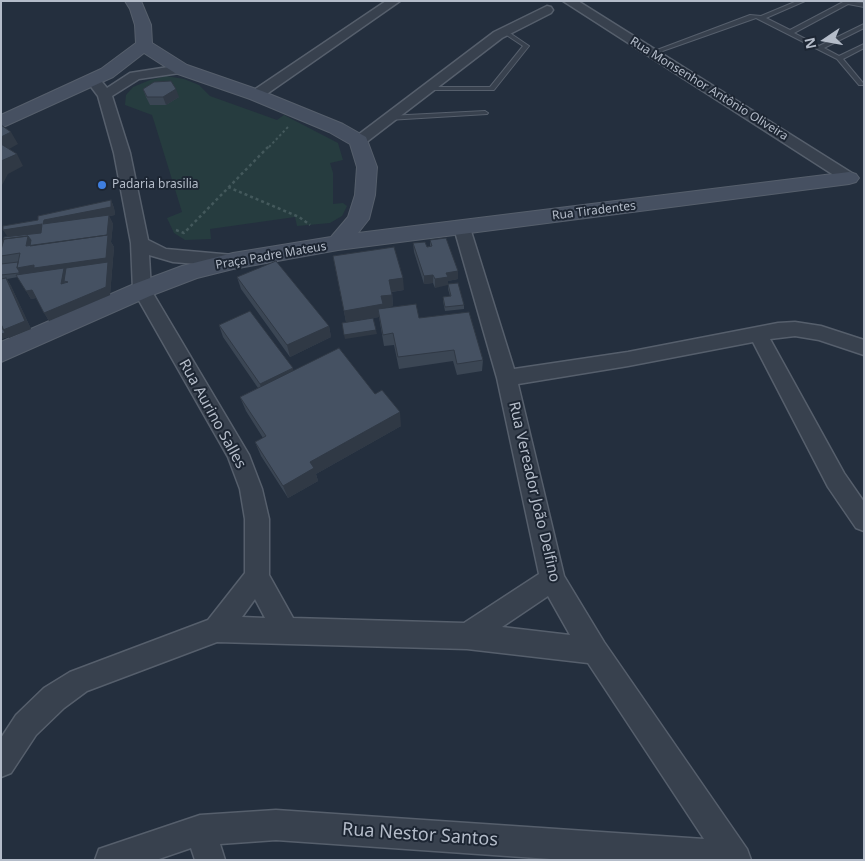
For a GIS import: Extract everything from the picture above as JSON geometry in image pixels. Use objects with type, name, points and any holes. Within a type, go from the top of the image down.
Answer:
[{"type":"street","points":[[133,1],[138,9],[143,25],[144,45]]},
{"type":"street","points":[[256,95],[394,1]]},
{"type":"street","name":"Rua Monsenhor Antônio Oliveira","points":[[569,1],[652,54],[859,175]]},
{"type":"street","points":[[144,45],[181,69],[256,95],[336,128],[359,141],[504,31],[547,10]]},
{"type":"street","points":[[1,122],[93,80],[122,62],[144,45]]},
{"type":"street","points":[[105,95],[136,76],[181,69]]},
{"type":"street","points":[[93,80],[105,95],[122,153],[140,243],[142,290]]},
{"type":"street","name":"Praça Padre Mateus","points":[[1,353],[142,290],[190,272],[233,261],[338,243],[358,219],[365,195],[367,167],[359,141]]},
{"type":"street","name":"Rua Tiradentes","points":[[338,243],[859,175]]},
{"type":"street","name":"Rua Vereador João Delfino","points":[[462,228],[507,378],[552,579],[568,609],[595,651],[735,858]]},
{"type":"street","points":[[140,243],[162,254],[233,261]]},
{"type":"street","name":"Rua Aurino Salles","points":[[142,290],[238,456],[251,489],[257,519],[257,577],[286,631]]},
{"type":"street","points":[[507,378],[628,359],[778,330],[795,329],[821,333],[864,348]]},
{"type":"street","points":[[758,334],[836,480],[864,521]]},
{"type":"street","points":[[217,629],[257,577]]},
{"type":"street","points":[[467,636],[552,579]]},
{"type":"street","points":[[1,763],[26,725],[54,698],[79,681],[217,629],[467,636],[595,651]]},
{"type":"street","name":"Rua Nestor Santos","points":[[110,860],[200,830],[276,825],[735,858]]},
{"type":"street","points":[[200,830],[210,860]]},
{"type":"lane","points":[[761,18],[802,1]]},
{"type":"lane","points":[[791,32],[849,2],[864,5]]},
{"type":"lane","points":[[652,54],[752,16],[761,18],[791,32],[839,58],[861,84]]},
{"type":"lane","points":[[821,47],[864,26]]},
{"type":"lane","points":[[427,89],[492,89],[526,46],[504,31]]},
{"type":"lane","points":[[839,58],[864,46]]},
{"type":"lane","points":[[388,118],[485,113]]},
{"type":"path","points":[[176,230],[184,233],[288,127]]},
{"type":"path","points":[[228,187],[299,217],[310,225]]},
{"type":"green space","points":[[166,76],[184,79],[199,85],[210,96],[277,120],[284,115],[338,143],[343,160],[330,163],[333,173],[333,204],[343,203],[347,206],[342,216],[330,223],[297,226],[295,217],[210,229],[211,239],[185,240],[174,233],[167,218],[182,212],[152,115],[125,105],[126,95],[133,87]]},
{"type":"building","points":[[171,81],[176,89],[163,97],[147,97],[143,89],[154,82]]},
{"type":"building","points":[[1,125],[11,132],[1,137]]},
{"type":"building","points":[[1,144],[17,154],[1,161]]},
{"type":"building","points":[[111,200],[111,207],[44,220],[43,224],[109,215],[107,235],[30,246],[31,240],[28,236],[4,239],[2,244],[4,237],[41,233],[42,224],[3,230],[3,226],[38,220],[38,216]]},
{"type":"building","points":[[108,235],[106,258],[34,268],[34,265],[17,268],[20,253],[1,256],[4,239],[28,236],[26,246]]},
{"type":"building","points":[[446,238],[458,271],[446,273],[448,277],[435,279],[433,275],[424,276],[413,243],[425,242],[427,247],[432,246],[430,240]]},
{"type":"building","points":[[394,247],[403,278],[389,280],[392,295],[381,296],[383,304],[344,311],[333,256]]},
{"type":"building","points":[[276,261],[329,326],[287,345],[237,277]]},
{"type":"building","points":[[18,262],[17,268],[19,273],[1,275],[1,264]]},
{"type":"building","points":[[108,262],[106,287],[44,313],[32,290],[26,291],[16,275],[64,268],[61,284],[68,282],[64,281],[66,268]]},
{"type":"building","points":[[6,278],[25,321],[3,330],[1,324],[1,279]]},
{"type":"building","points":[[458,283],[464,305],[445,307],[443,297],[451,296],[448,284]]},
{"type":"building","points":[[416,304],[419,318],[469,312],[483,360],[457,364],[454,350],[398,357],[393,333],[383,335],[378,309]]},
{"type":"building","points":[[250,311],[293,368],[260,384],[219,325]]},
{"type":"building","points":[[373,318],[376,330],[344,335],[342,323]]},
{"type":"building","points":[[1,324],[5,333],[1,334]]},
{"type":"building","points":[[339,348],[375,394],[382,390],[400,412],[310,462],[314,468],[283,486],[255,442],[266,436],[240,397]]},
{"type":"place","name":"Padaria brasilia","points":[[102,185]]}]
